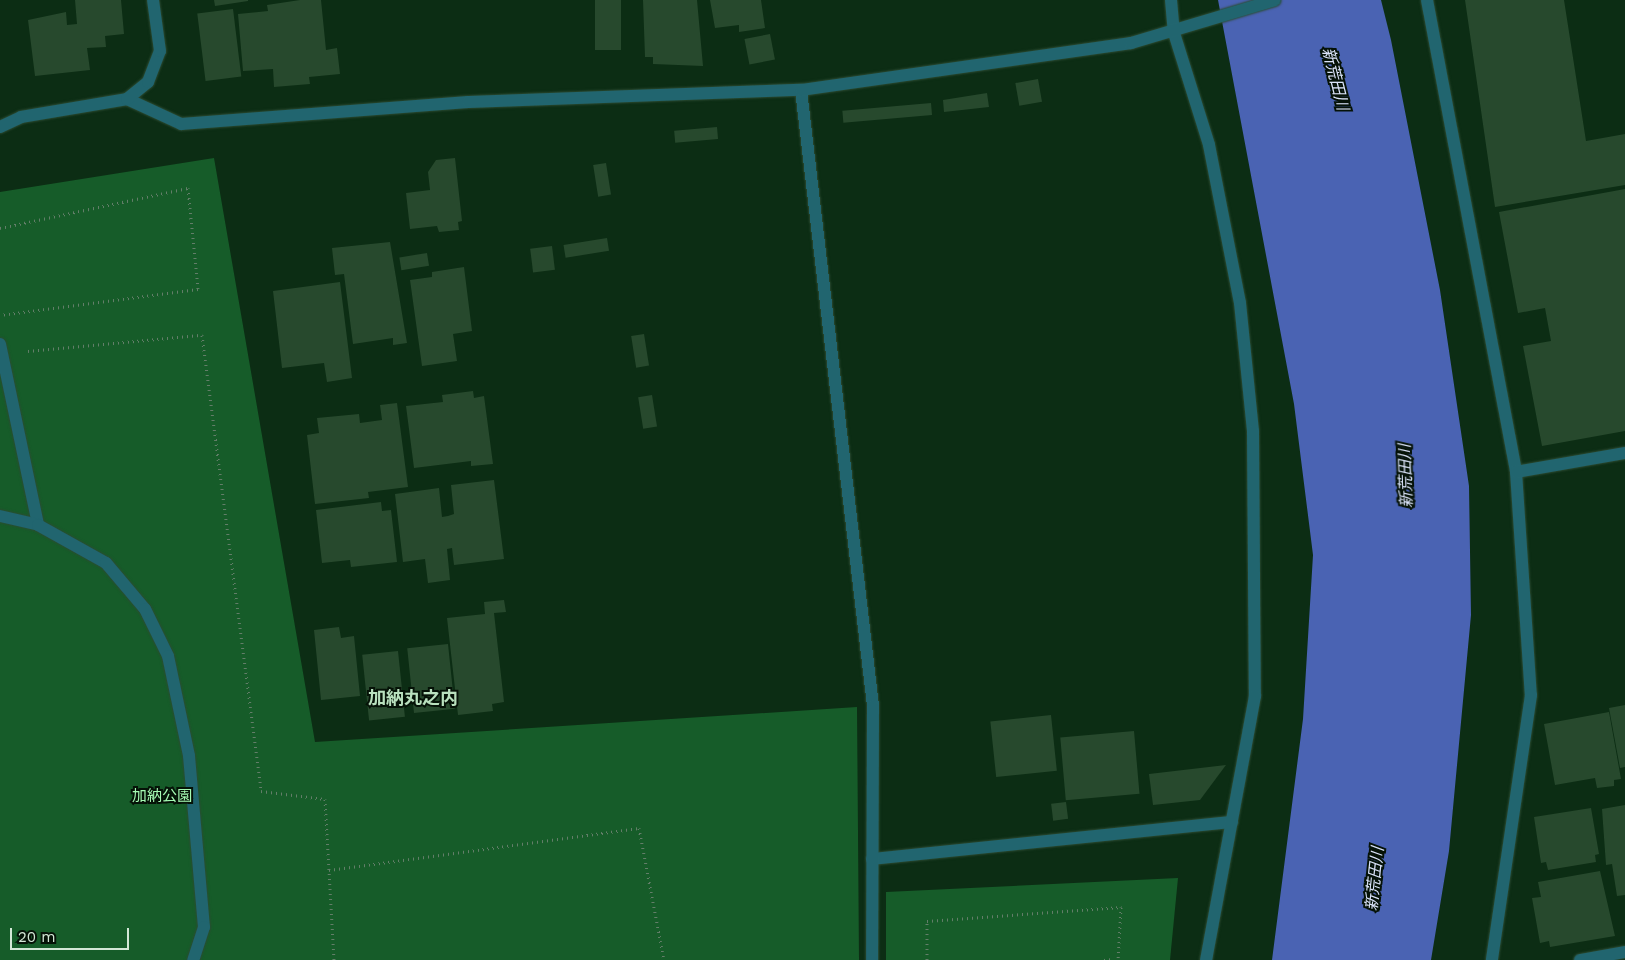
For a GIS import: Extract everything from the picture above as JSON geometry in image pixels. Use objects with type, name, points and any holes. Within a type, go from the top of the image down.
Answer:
[{"type":"street","points":[[0,127],[21,117],[127,99],[148,82],[160,51],[153,0]]},
{"type":"street","points":[[1171,0],[1174,33],[1209,145],[1240,303],[1253,431],[1255,696],[1206,960]]},
{"type":"street","points":[[127,99],[180,124],[468,102],[800,90],[1121,45],[1174,33],[1275,0]]},
{"type":"street","points":[[1427,0],[1516,472],[1531,695],[1492,960]]},
{"type":"street","points":[[800,90],[873,706],[872,960]]},
{"type":"street","points":[[1,348],[38,525]]},
{"type":"street","points":[[1516,472],[1625,453]]},
{"type":"street","points":[[0,516],[38,525],[106,563],[145,609],[168,656],[189,756],[203,917],[194,960]]},
{"type":"street","points":[[872,859],[1232,822]]},
{"type":"street","points":[[1580,960],[1625,952]]},
{"type":"path","points":[[0,228],[188,188],[198,289],[0,315]]},
{"type":"path","points":[[1,348],[202,335],[261,791],[325,799],[334,960]]},
{"type":"path","points":[[329,870],[639,828],[664,960]]},
{"type":"path","points":[[927,960],[926,921],[1121,907],[1118,960]]},
{"type":"path","points":[[1104,960],[1113,959]]},
{"type":"green space","name":"加納公園","points":[[214,158],[315,742],[857,707],[859,960],[0,960],[0,192]]},
{"type":"green space","points":[[1178,878],[1170,960],[886,960],[886,892]]},
{"type":"water","name":"新荒田川","points":[[1218,0],[1381,0],[1391,40],[1440,290],[1469,486],[1471,615],[1449,851],[1431,960],[1272,960],[1303,719],[1313,555],[1294,404]]},
{"type":"building","points":[[75,0],[121,0],[124,34],[105,36],[106,47],[87,48],[90,70],[35,76],[28,20],[66,12],[67,25],[77,24]]},
{"type":"building","points":[[214,0],[248,0],[248,1],[215,6]]},
{"type":"building","points":[[300,0],[321,0],[326,50],[337,48],[340,74],[309,77],[310,84],[274,87],[273,69],[243,71],[238,14],[268,11],[267,5]]},
{"type":"building","points":[[595,0],[621,0],[621,50],[595,50]]},
{"type":"building","points":[[643,0],[697,0],[703,66],[653,64],[653,57],[645,57]]},
{"type":"building","points":[[710,0],[761,0],[765,28],[739,32],[739,25],[715,28]]},
{"type":"building","points":[[1465,0],[1564,0],[1586,141],[1625,134],[1625,185],[1495,207]]},
{"type":"building","points":[[233,9],[241,76],[206,81],[197,13]]},
{"type":"building","points":[[770,34],[775,60],[749,64],[744,39]]},
{"type":"building","points":[[1038,79],[1042,102],[1019,106],[1015,83]]},
{"type":"building","points":[[987,93],[989,107],[944,112],[943,100]]},
{"type":"building","points":[[931,103],[932,115],[843,123],[842,111]]},
{"type":"building","points":[[717,127],[718,139],[675,143],[674,131]]},
{"type":"building","points":[[455,158],[462,221],[458,222],[459,230],[439,232],[437,226],[410,229],[406,193],[430,190],[428,172],[436,160]]},
{"type":"building","points":[[606,163],[611,195],[598,197],[593,165]]},
{"type":"building","points":[[1625,189],[1625,431],[1542,446],[1523,346],[1551,341],[1545,308],[1518,313],[1499,212]]},
{"type":"building","points":[[607,238],[609,251],[566,258],[564,245]]},
{"type":"building","points":[[390,242],[407,343],[393,345],[393,338],[353,344],[344,274],[335,275],[332,248]]},
{"type":"building","points":[[552,246],[555,270],[533,273],[530,249]]},
{"type":"building","points":[[427,253],[429,266],[401,270],[399,257]]},
{"type":"building","points":[[464,267],[472,331],[453,334],[457,361],[422,366],[410,280],[432,277],[432,272]]},
{"type":"building","points":[[340,282],[352,378],[327,382],[324,363],[282,368],[273,291]]},
{"type":"building","points":[[644,334],[649,366],[636,368],[631,336]]},
{"type":"building","points":[[473,391],[474,398],[484,396],[493,464],[471,466],[471,461],[414,468],[406,406],[443,402],[442,395]]},
{"type":"building","points":[[652,395],[657,427],[643,429],[638,397]]},
{"type":"building","points":[[397,403],[408,487],[368,492],[369,498],[315,504],[307,435],[319,433],[317,418],[359,414],[360,423],[382,420],[380,405]]},
{"type":"building","points":[[494,480],[504,559],[454,565],[452,548],[447,549],[450,580],[428,583],[425,559],[403,562],[395,494],[439,488],[442,517],[454,514],[451,485]]},
{"type":"building","points":[[381,502],[382,511],[391,510],[397,562],[351,567],[350,560],[322,563],[316,510]]},
{"type":"building","points":[[504,600],[506,612],[494,613],[504,702],[492,704],[493,711],[458,715],[447,618],[485,614],[484,602]]},
{"type":"building","points":[[339,627],[341,638],[354,636],[360,696],[321,700],[314,630]]},
{"type":"building","points":[[448,644],[455,709],[414,713],[407,648]]},
{"type":"building","points":[[398,651],[405,717],[369,720],[362,655]]},
{"type":"building","points":[[1625,705],[1625,767],[1620,768],[1609,708]]},
{"type":"building","points":[[1609,712],[1621,779],[1614,780],[1614,786],[1597,788],[1595,778],[1555,785],[1544,724]]},
{"type":"building","points":[[1051,715],[1057,771],[996,777],[990,721]]},
{"type":"building","points":[[1134,731],[1139,794],[1066,800],[1060,737]]},
{"type":"building","points":[[1226,765],[1200,800],[1153,805],[1149,774]]},
{"type":"building","points":[[1066,802],[1068,819],[1053,821],[1051,804]]},
{"type":"building","points":[[1625,805],[1625,895],[1617,896],[1612,864],[1606,865],[1602,809]]},
{"type":"building","points":[[1591,808],[1599,854],[1595,855],[1596,862],[1548,870],[1546,862],[1541,863],[1534,817]]},
{"type":"building","points":[[1600,871],[1615,936],[1550,947],[1549,941],[1540,943],[1532,898],[1541,897],[1538,882]]},
{"type":"district","name":"加納丸之内","points":[[413,698]]}]
